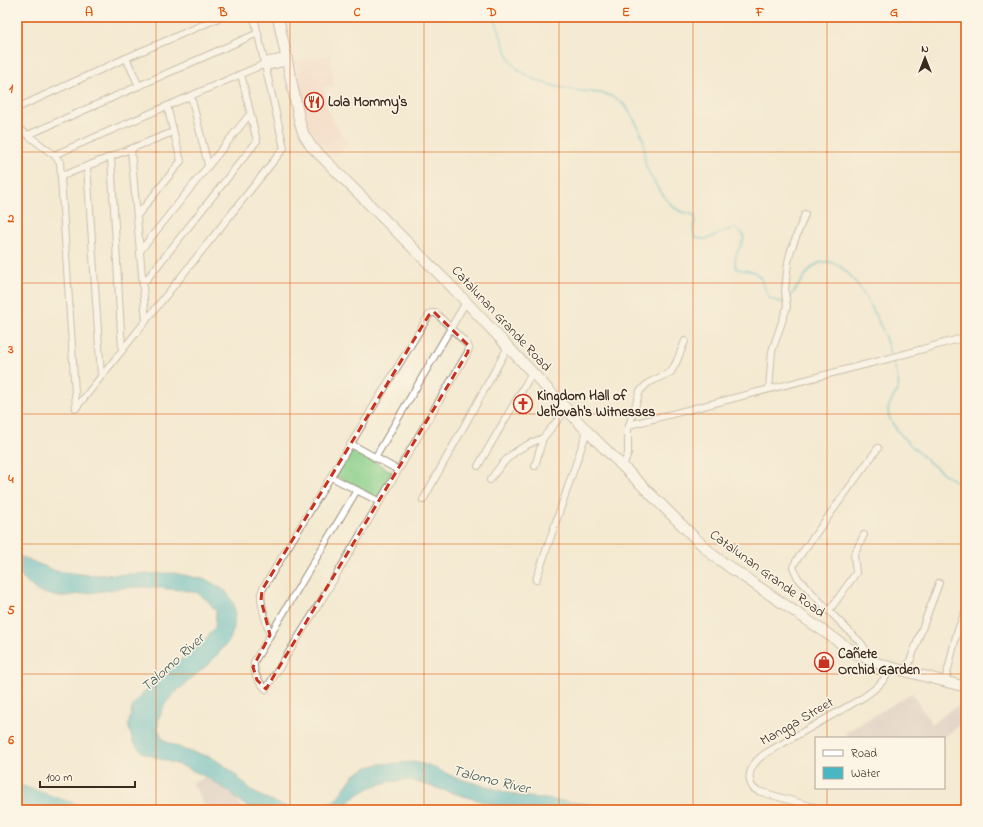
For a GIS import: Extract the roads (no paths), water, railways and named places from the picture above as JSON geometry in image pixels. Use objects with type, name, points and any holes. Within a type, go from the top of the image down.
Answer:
[{"type":"main road","name":"Catalunan Grande Road","points":[[278,17],[300,123],[304,135],[311,146],[466,302],[587,431],[713,555],[838,642],[866,659],[890,668],[966,687]]},
{"type":"street","points":[[17,108],[126,58],[221,17]]},
{"type":"street","points":[[17,127],[54,155],[60,162],[76,408],[284,148],[254,17]]},
{"type":"street","points":[[28,135],[258,33]]},
{"type":"street","points":[[126,58],[139,86]]},
{"type":"street","points":[[54,155],[264,64],[286,60]]},
{"type":"street","points":[[143,284],[257,141],[241,74]]},
{"type":"street","points":[[190,96],[208,166]]},
{"type":"street","points":[[137,216],[181,161],[167,106]]},
{"type":"street","points":[[140,251],[250,114]]},
{"type":"street","points":[[62,176],[173,132]]},
{"type":"street","points":[[131,149],[146,321]]},
{"type":"street","points":[[111,157],[122,350]]},
{"type":"street","points":[[87,166],[101,376]]},
{"type":"street","points":[[769,389],[772,351],[787,307],[785,291],[788,262],[805,214]]},
{"type":"street","points":[[375,458],[466,302]]},
{"type":"street","points":[[270,635],[262,606],[261,594],[429,315],[434,312],[452,327],[468,345],[468,352],[380,502],[266,689],[257,680],[253,667],[257,656],[270,635],[357,490]]},
{"type":"street","points":[[629,425],[887,359],[966,337]]},
{"type":"street","points":[[623,466],[628,454],[627,434],[629,425],[642,387],[671,372],[685,341]]},
{"type":"street","points":[[423,500],[508,347]]},
{"type":"street","points":[[478,466],[532,373]]},
{"type":"street","points":[[535,466],[543,438],[567,409]]},
{"type":"street","points":[[536,580],[587,431]]},
{"type":"street","points":[[490,480],[506,459],[513,453],[529,443],[543,438]]},
{"type":"street","points":[[351,444],[398,470]]},
{"type":"street","points":[[866,659],[866,651],[862,644],[798,578],[794,571],[794,564],[878,448]]},
{"type":"street","points":[[331,477],[380,502]]},
{"type":"street","points":[[829,611],[856,573],[854,555],[864,535]]},
{"type":"street","points":[[906,672],[939,583]]},
{"type":"street","points":[[945,682],[954,643],[966,609]]},
{"type":"street","name":"Mangga Street","points":[[821,810],[758,791],[753,788],[750,779],[752,767],[758,759],[766,753],[874,690],[886,678],[890,668]]},
{"type":"water","points":[[17,555],[56,571],[88,575],[174,573],[207,580],[226,591],[233,602],[235,611],[234,627],[230,640],[212,661],[174,694],[165,704],[159,718],[158,728],[162,738],[167,742],[185,750],[211,757],[228,768],[255,793],[279,804],[298,809],[312,808],[329,804],[336,799],[354,775],[368,767],[379,764],[415,762],[431,766],[454,777],[520,796],[598,805],[615,810],[511,810],[409,780],[388,782],[371,787],[360,793],[342,810],[253,810],[237,800],[231,793],[206,777],[185,767],[143,753],[133,742],[128,725],[133,705],[152,683],[204,641],[215,627],[216,611],[208,601],[198,593],[145,587],[125,588],[59,597],[38,592],[17,574]]},
{"type":"water","points":[[17,784],[95,810],[17,810]]},
{"type":"waterway","points":[[494,17],[508,56],[521,72],[546,84],[573,90],[605,94],[620,101],[634,119],[642,135],[645,163],[658,189],[673,207],[681,212],[692,214],[695,217],[693,229],[694,236],[700,239],[715,236],[729,229],[735,228],[740,231],[744,238],[735,260],[737,269],[754,272],[760,277],[769,298],[779,302],[784,301]]},
{"type":"waterway","points":[[789,298],[809,271],[817,264],[828,262],[838,265],[858,285],[866,297],[883,331]]},
{"type":"waterway","points":[[884,334],[891,356]]},
{"type":"waterway","points":[[893,361],[898,378],[898,385],[897,391],[891,401],[888,411],[890,419],[904,438],[935,467],[957,482],[966,485]]},
{"type":"place","name":"Lola Mommy's","points":[[314,102]]},
{"type":"place","name":"Kingdom Hall of Jehovah's Witnesses","points":[[523,404]]},
{"type":"place","name":"Cañete Orchid Garden","points":[[824,662]]},
{"type":"water label","name":"Talomo River","points":[[173,663]]},
{"type":"water label","name":"Talomo River","points":[[491,780]]}]
